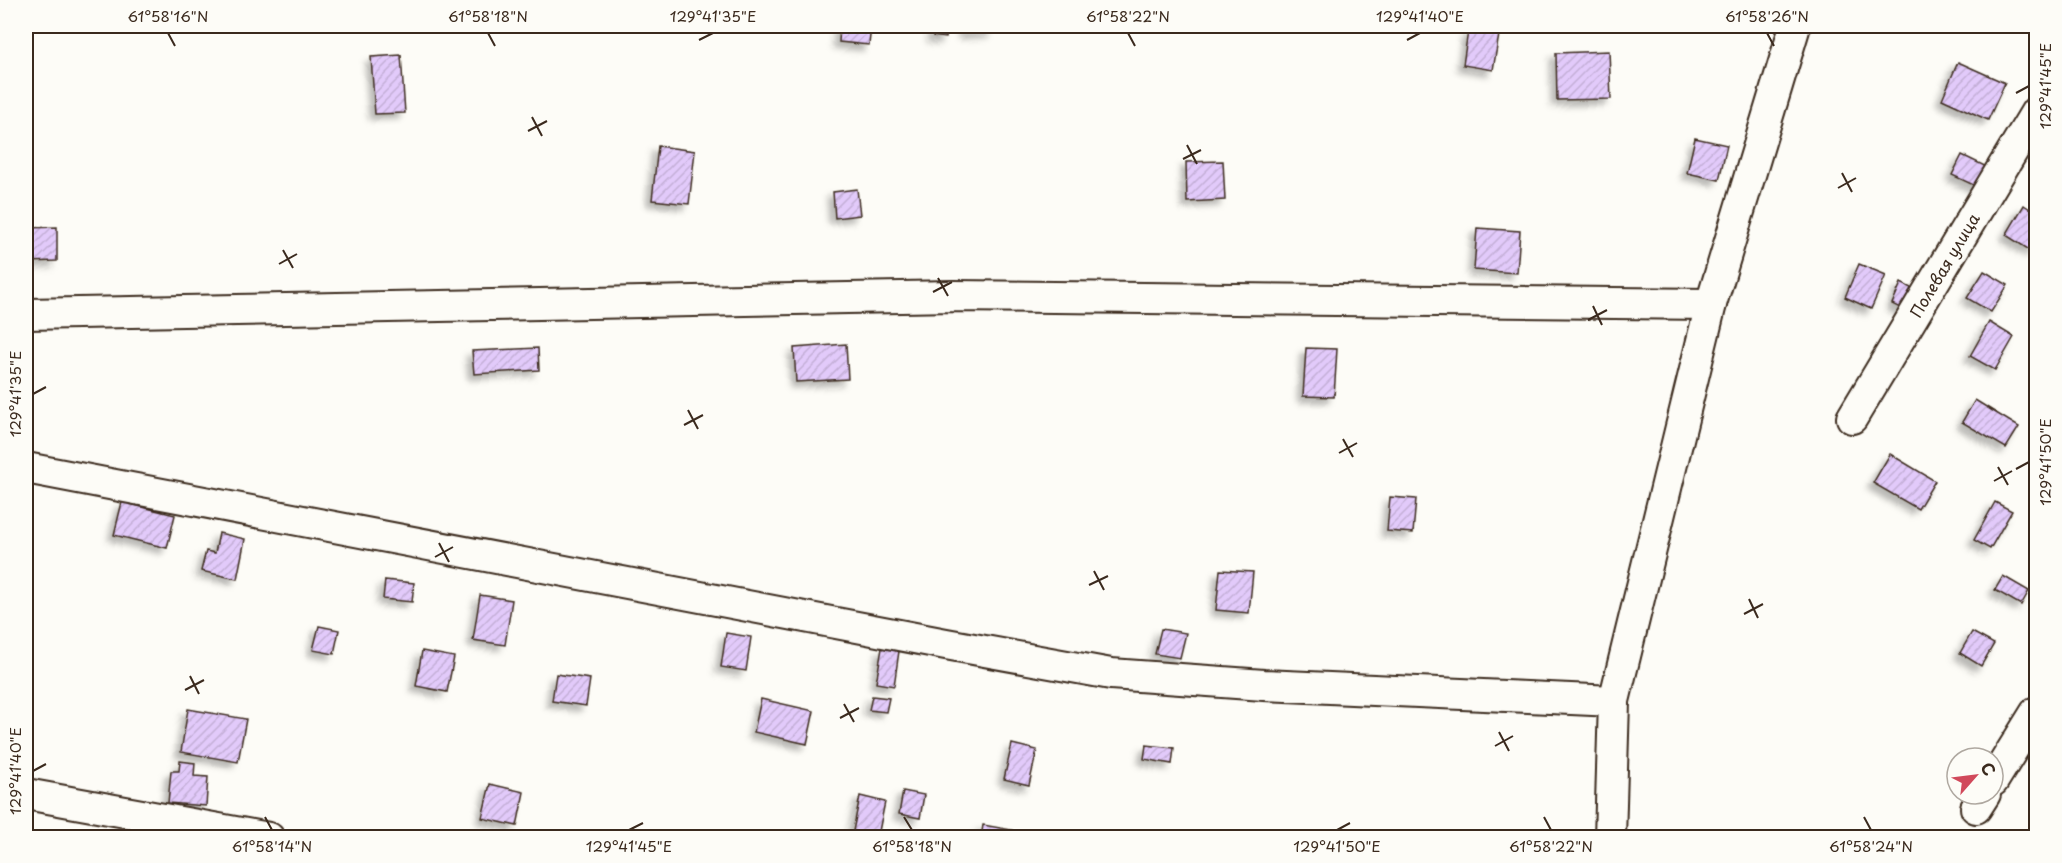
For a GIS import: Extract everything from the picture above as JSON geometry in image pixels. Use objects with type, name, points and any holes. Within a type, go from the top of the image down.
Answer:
[{"type":"street","points":[[1610,837],[1614,701],[1711,304],[1795,26]]},
{"type":"street","name":"Полевая улица","points":[[1852,418],[2037,112]]},
{"type":"street","points":[[26,314],[119,314],[954,296],[1711,304]]},
{"type":"street","points":[[26,468],[1111,674],[1264,685],[1614,701]]},
{"type":"street","points":[[2005,762],[2037,712]]},
{"type":"street","points":[[26,794],[269,837]]},
{"type":"building","points":[[840,26],[871,26],[869,45],[839,42]]},
{"type":"building","points":[[934,26],[948,26],[946,38],[933,36]]},
{"type":"building","points":[[964,26],[993,26],[994,31],[964,33]]},
{"type":"building","points":[[1468,31],[1499,35],[1493,70],[1463,65]]},
{"type":"building","points":[[1609,51],[1611,99],[1557,100],[1556,53]]},
{"type":"building","points":[[401,55],[405,113],[375,114],[371,57]]},
{"type":"building","points":[[1958,62],[2005,83],[1988,120],[1942,99]]},
{"type":"building","points":[[1695,138],[1727,145],[1719,180],[1687,173]]},
{"type":"building","points":[[658,146],[695,151],[689,204],[652,200]]},
{"type":"building","points":[[1962,155],[1989,168],[1980,188],[1952,175]]},
{"type":"building","points":[[1223,161],[1225,200],[1187,202],[1186,162]]},
{"type":"building","points":[[857,189],[860,215],[835,218],[833,192]]},
{"type":"building","points":[[2024,205],[2036,213],[2036,242],[2031,251],[2006,235]]},
{"type":"building","points":[[57,227],[57,261],[26,262],[26,228]]},
{"type":"building","points":[[1477,228],[1520,231],[1517,273],[1474,270]]},
{"type":"building","points":[[1859,264],[1886,275],[1871,309],[1845,297]]},
{"type":"building","points":[[1984,271],[2008,285],[1991,312],[1967,298]]},
{"type":"building","points":[[1901,283],[1917,291],[1908,312],[1892,304]]},
{"type":"building","points":[[1989,322],[2014,337],[1995,370],[1970,356]]},
{"type":"building","points":[[846,344],[848,379],[796,382],[794,348]]},
{"type":"building","points":[[538,348],[539,370],[474,374],[472,351]]},
{"type":"building","points":[[1306,348],[1337,349],[1334,397],[1303,396]]},
{"type":"building","points":[[1975,400],[2019,427],[2006,448],[1962,422]]},
{"type":"building","points":[[1890,454],[1935,481],[1918,509],[1873,483]]},
{"type":"building","points":[[1390,497],[1416,499],[1413,533],[1387,531]]},
{"type":"building","points":[[122,502],[175,515],[167,548],[114,535]]},
{"type":"building","points":[[1995,502],[2012,511],[1990,549],[1974,540]]},
{"type":"building","points":[[219,533],[245,539],[237,579],[201,571],[206,551],[215,553]]},
{"type":"building","points":[[1220,570],[1253,572],[1249,613],[1216,610]]},
{"type":"building","points":[[2003,576],[2029,591],[2021,605],[1995,590]]},
{"type":"building","points":[[385,580],[414,583],[412,602],[383,599]]},
{"type":"building","points":[[480,595],[512,600],[505,645],[473,640]]},
{"type":"building","points":[[319,626],[339,630],[334,654],[313,650]]},
{"type":"building","points":[[1161,629],[1186,633],[1180,658],[1155,654]]},
{"type":"building","points":[[1972,632],[1994,644],[1981,666],[1960,653]]},
{"type":"building","points":[[726,633],[751,637],[746,671],[721,667]]},
{"type":"building","points":[[882,648],[899,651],[894,686],[876,683]]},
{"type":"building","points":[[422,651],[454,657],[447,692],[416,686]]},
{"type":"building","points":[[556,674],[590,679],[586,706],[552,701]]},
{"type":"building","points":[[872,696],[889,698],[886,712],[869,710]]},
{"type":"building","points":[[761,699],[814,711],[807,744],[754,732]]},
{"type":"building","points":[[188,709],[246,719],[238,762],[181,752]]},
{"type":"building","points":[[1012,744],[1037,750],[1029,785],[1004,779]]},
{"type":"building","points":[[1146,745],[1174,748],[1172,764],[1144,759]]},
{"type":"building","points":[[180,761],[195,763],[194,776],[208,777],[206,806],[168,803],[171,771],[179,771]]},
{"type":"building","points":[[490,784],[524,792],[517,826],[482,818]]},
{"type":"building","points":[[903,791],[924,795],[920,818],[899,814]]},
{"type":"building","points":[[860,796],[885,802],[878,836],[853,831]]},
{"type":"building","points":[[983,825],[1012,830],[1011,838],[981,838]]}]
